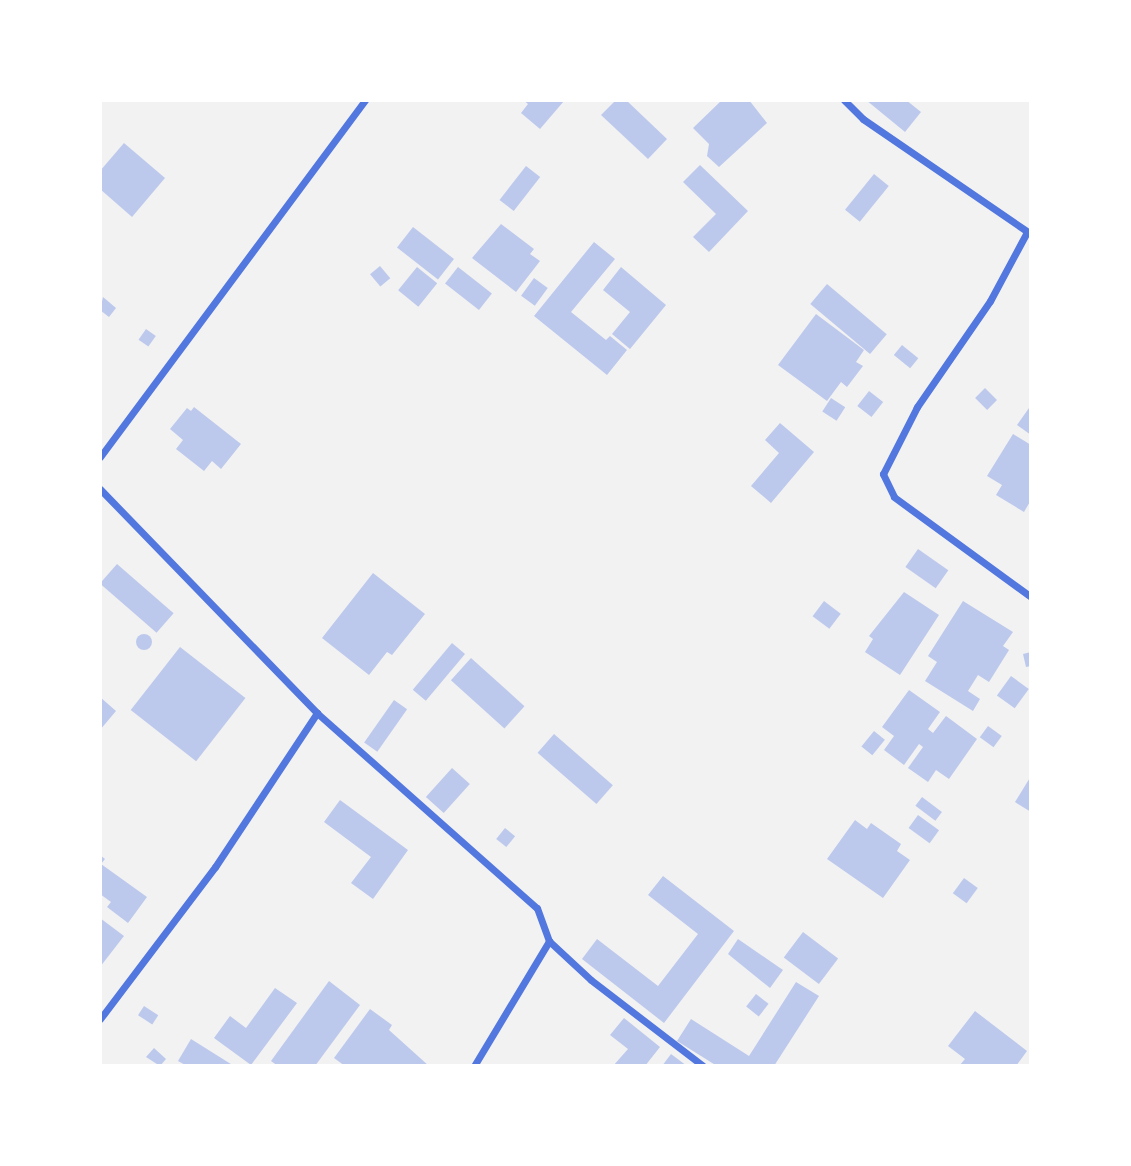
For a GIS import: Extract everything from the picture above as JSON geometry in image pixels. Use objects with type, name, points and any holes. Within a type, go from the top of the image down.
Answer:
[{"type":"street","points":[[100,457],[365,100]]},
{"type":"street","points":[[844,100],[863,119],[1029,233],[990,301],[918,407],[883,474],[894,498],[1031,597]]},
{"type":"street","points":[[100,489],[317,713],[537,908],[549,941],[591,980],[703,1066]]},
{"type":"street","points":[[100,1019],[215,867],[317,713]]},
{"type":"street","points":[[474,1066],[549,941]]},
{"type":"building","points":[[523,100],[564,101],[540,129],[521,113],[528,104]]},
{"type":"building","points":[[616,100],[626,100],[667,139],[648,159],[601,115]]},
{"type":"building","points":[[722,100],[749,100],[767,123],[719,167],[707,156],[709,144],[693,128]]},
{"type":"building","points":[[866,100],[906,100],[921,112],[905,132]]},
{"type":"building","points":[[124,143],[165,178],[132,217],[100,189],[100,171]]},
{"type":"building","points":[[700,165],[748,211],[709,252],[693,237],[716,214],[683,182]]},
{"type":"building","points":[[526,166],[540,177],[514,211],[500,200]]},
{"type":"building","points":[[874,174],[889,186],[860,222],[845,210]]},
{"type":"building","points":[[501,224],[534,249],[530,254],[540,261],[516,292],[472,258]]},
{"type":"building","points":[[413,227],[454,259],[438,280],[397,247]]},
{"type":"building","points":[[594,242],[615,259],[571,312],[606,340],[610,336],[627,350],[607,375],[534,316]]},
{"type":"building","points":[[380,266],[390,278],[380,287],[370,274]]},
{"type":"building","points":[[417,267],[437,283],[418,307],[398,290]]},
{"type":"building","points":[[458,267],[492,293],[479,310],[445,284]]},
{"type":"building","points":[[621,267],[666,305],[630,349],[612,334],[630,312],[603,290]]},
{"type":"building","points":[[534,278],[548,288],[535,306],[521,296]]},
{"type":"building","points":[[827,284],[887,334],[870,354],[810,304]]},
{"type":"building","points":[[103,297],[116,308],[109,317],[100,310]]},
{"type":"building","points":[[816,314],[864,350],[856,362],[863,366],[847,387],[841,382],[827,401],[778,365]]},
{"type":"building","points":[[146,329],[156,336],[148,347],[139,340]]},
{"type":"building","points":[[902,345],[918,358],[910,368],[894,355]]},
{"type":"building","points":[[985,388],[997,400],[987,410],[975,398]]},
{"type":"building","points":[[869,391],[883,402],[871,417],[857,406]]},
{"type":"building","points":[[831,398],[845,407],[837,421],[822,411]]},
{"type":"building","points":[[194,407],[241,444],[221,469],[212,461],[204,471],[176,449],[183,440],[170,429],[187,408],[191,411]]},
{"type":"building","points":[[1029,408],[1031,410],[1031,435],[1017,425]]},
{"type":"building","points":[[780,423],[814,452],[771,503],[751,486],[779,453],[765,440]]},
{"type":"building","points":[[1013,434],[1031,445],[1031,500],[1024,512],[996,495],[1002,485],[987,476]]},
{"type":"building","points":[[918,549],[948,570],[936,588],[905,567]]},
{"type":"building","points":[[117,564],[174,613],[157,633],[100,584]]},
{"type":"building","points":[[373,573],[425,614],[392,655],[387,652],[369,675],[322,638]]},
{"type":"building","points":[[904,592],[939,615],[900,675],[865,652],[873,639],[869,636]]},
{"type":"building","points":[[824,601],[841,614],[829,629],[813,616]]},
{"type":"building","points":[[963,601],[1013,632],[1003,646],[1009,650],[989,682],[978,675],[968,691],[980,699],[973,711],[925,681],[937,662],[928,656]]},
{"type":"building","points":[[141,634],[147,634],[152,642],[150,648],[141,650],[136,645],[136,639]]},
{"type":"building","points":[[452,643],[465,654],[426,701],[413,690]]},
{"type":"building","points":[[180,647],[245,698],[196,761],[131,710]]},
{"type":"building","points":[[1031,652],[1031,666],[1026,667],[1023,654]]},
{"type":"building","points":[[471,658],[525,706],[504,728],[451,680]]},
{"type":"building","points":[[1011,676],[1029,689],[1015,708],[997,695]]},
{"type":"building","points":[[909,690],[940,712],[928,729],[933,733],[946,716],[977,739],[949,779],[936,770],[928,782],[908,768],[923,747],[919,744],[904,765],[884,750],[894,736],[882,727]]},
{"type":"building","points":[[100,697],[116,711],[100,730]]},
{"type":"building","points":[[394,700],[407,709],[377,752],[364,743]]},
{"type":"building","points":[[988,726],[1002,736],[994,747],[980,737]]},
{"type":"building","points":[[874,731],[885,740],[872,755],[861,747]]},
{"type":"building","points":[[554,734],[613,785],[596,804],[538,753]]},
{"type":"building","points":[[452,768],[470,784],[444,813],[426,797]]},
{"type":"building","points":[[1031,776],[1031,812],[1015,802]]},
{"type":"building","points":[[922,797],[942,812],[935,821],[915,806]]},
{"type":"building","points":[[340,800],[408,850],[373,899],[351,883],[371,857],[324,822]]},
{"type":"building","points":[[918,815],[939,830],[930,843],[909,828]]},
{"type":"building","points":[[855,820],[867,829],[871,823],[901,844],[897,851],[910,860],[883,898],[827,859]]},
{"type":"building","points":[[505,828],[515,836],[506,847],[496,839]]},
{"type":"building","points":[[100,855],[105,859],[101,864],[147,897],[128,923],[107,907],[111,902],[100,894]]},
{"type":"building","points":[[663,876],[734,931],[664,1023],[582,959],[597,939],[658,986],[698,934],[648,895]]},
{"type":"building","points":[[964,878],[978,888],[967,903],[953,893]]},
{"type":"building","points":[[100,918],[124,936],[100,967]]},
{"type":"building","points":[[803,932],[838,958],[819,984],[784,958]]},
{"type":"building","points":[[738,939],[783,970],[770,988],[728,954]]},
{"type":"building","points":[[329,981],[360,1005],[315,1066],[278,1066],[271,1061]]},
{"type":"building","points":[[796,982],[819,996],[774,1066],[717,1066],[677,1041],[691,1019],[749,1056]]},
{"type":"building","points":[[275,988],[297,1003],[251,1065],[214,1038],[230,1016],[246,1028]]},
{"type":"building","points":[[756,994],[769,1004],[759,1016],[746,1007]]},
{"type":"building","points":[[144,1006],[158,1015],[152,1024],[138,1015]]},
{"type":"building","points":[[370,1009],[392,1025],[389,1030],[429,1066],[345,1066],[334,1058]]},
{"type":"building","points":[[975,1011],[1027,1051],[1016,1066],[959,1066],[965,1059],[948,1046]]},
{"type":"building","points":[[624,1018],[660,1047],[645,1066],[613,1066],[628,1049],[610,1035]]},
{"type":"building","points":[[191,1039],[234,1066],[187,1066],[178,1061]]},
{"type":"building","points":[[154,1048],[166,1059],[160,1066],[146,1057]]},
{"type":"building","points":[[671,1054],[687,1066],[662,1066]]}]
